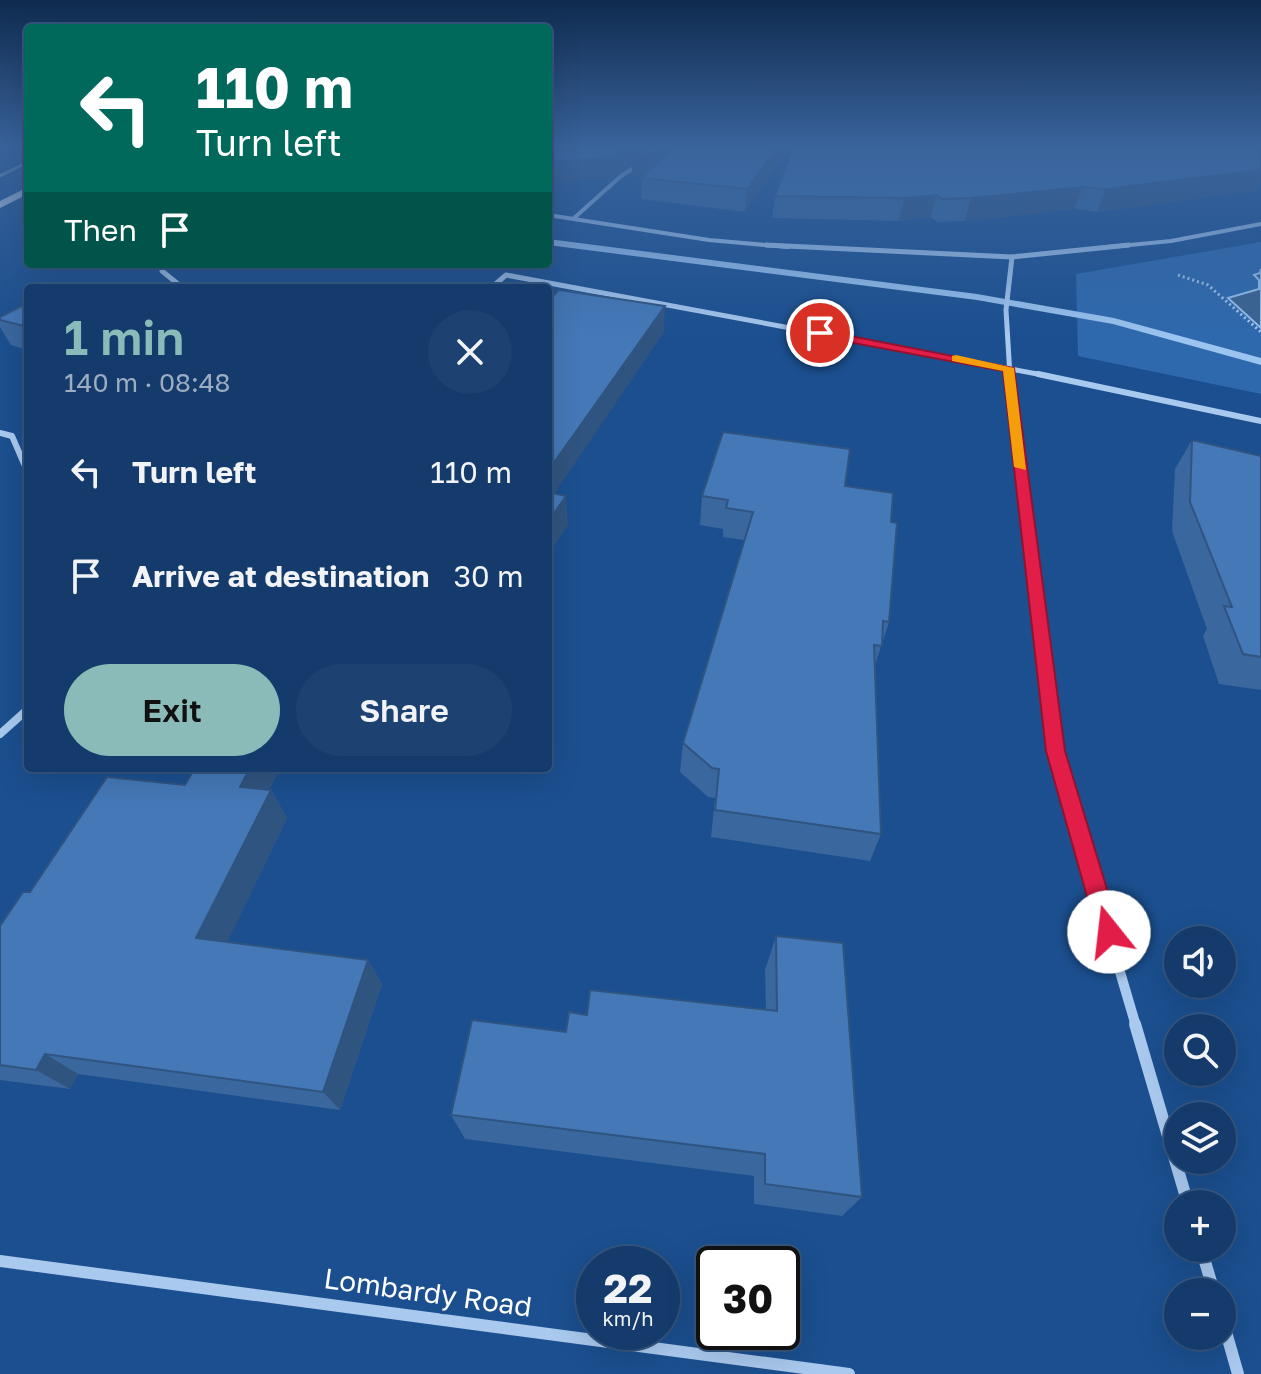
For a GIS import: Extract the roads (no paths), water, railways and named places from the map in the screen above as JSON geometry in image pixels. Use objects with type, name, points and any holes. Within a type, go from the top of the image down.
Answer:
[{"type":"street","points":[[573,219],[583,210]]},
{"type":"street","points":[[552,216],[741,243],[1012,257],[1171,241],[1261,224]]},
{"type":"street","points":[[1012,257],[1006,310],[1009,368],[1055,751],[1184,1190]]},
{"type":"street","points":[[162,271],[178,284]]},
{"type":"street","points":[[496,284],[506,275],[1009,368],[1261,421]]},
{"type":"street","points":[[0,433],[12,436],[24,464]]},
{"type":"street","points":[[0,734],[24,713]]},
{"type":"street","name":"Lombardy Road","points":[[0,1261],[849,1374]]},
{"type":"street","points":[[1231,1350],[1238,1374]]},
{"type":"waterway","points":[[552,243],[977,297],[1114,321],[1261,362]]}]
